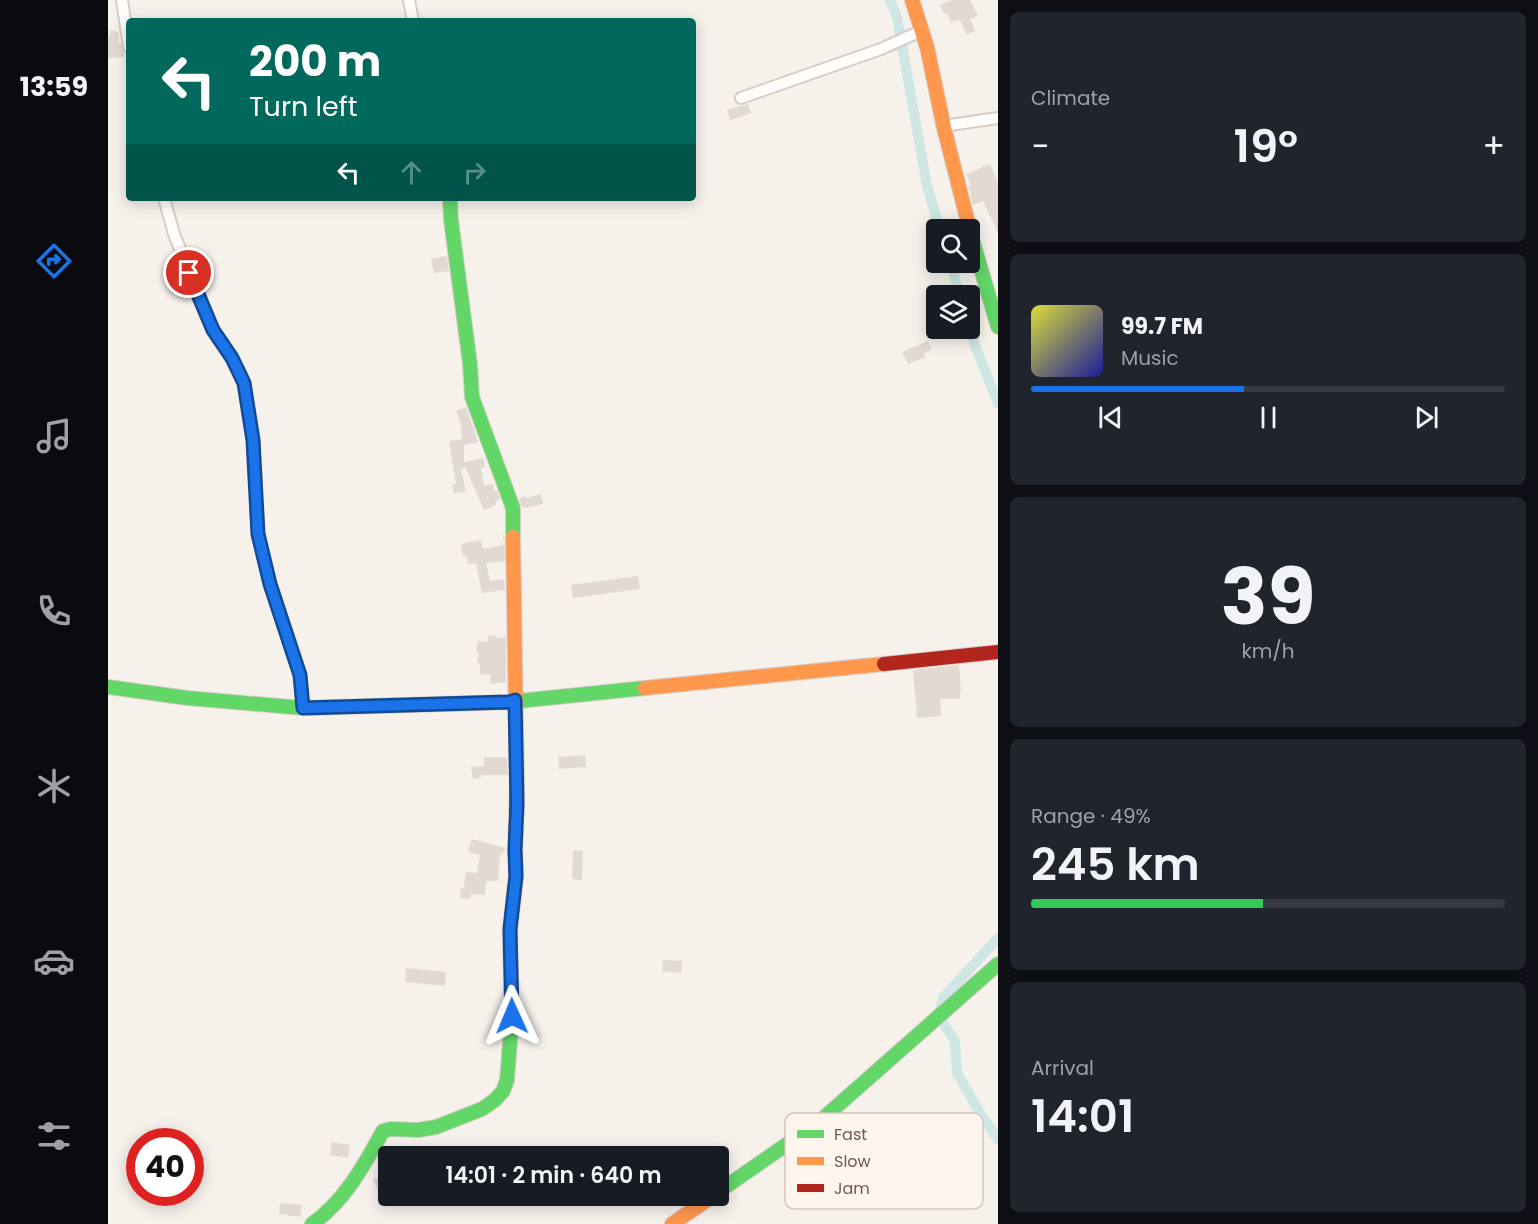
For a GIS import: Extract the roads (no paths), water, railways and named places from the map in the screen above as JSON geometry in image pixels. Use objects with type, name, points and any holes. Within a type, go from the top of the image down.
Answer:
[{"type":"street","points":[[122,0],[126,27]]},
{"type":"street","points":[[408,0],[412,18]]},
{"type":"street","points":[[912,0],[923,30],[976,256],[998,327]]},
{"type":"street","points":[[741,98],[881,49],[923,30]]},
{"type":"street","points":[[944,126],[998,118]]},
{"type":"street","points":[[165,201],[174,234],[213,330],[232,358],[244,383],[253,440],[258,534],[270,584],[300,675],[303,708]]},
{"type":"street","points":[[312,1224],[339,1200],[383,1131],[418,1130],[459,1119],[482,1109],[495,1100],[503,1091],[507,1080],[512,1016],[510,929],[516,876],[517,805],[513,508],[472,397],[450,201]]},
{"type":"street","points":[[108,687],[187,698],[303,708],[509,702],[998,652]]},
{"type":"street","points":[[829,1113],[998,964]]},
{"type":"street","points":[[729,1184],[785,1146]]},
{"type":"street","points":[[672,1224],[698,1206]]},
{"type":"waterway","points":[[890,0],[897,17],[927,186],[937,219]]},
{"type":"waterway","points":[[953,273],[957,285]]},
{"type":"waterway","points":[[973,339],[998,403]]},
{"type":"waterway","points":[[980,1113],[957,1073],[955,1041],[939,1017],[943,998],[998,938]]},
{"type":"waterway","points":[[983,1118],[998,1139]]}]
